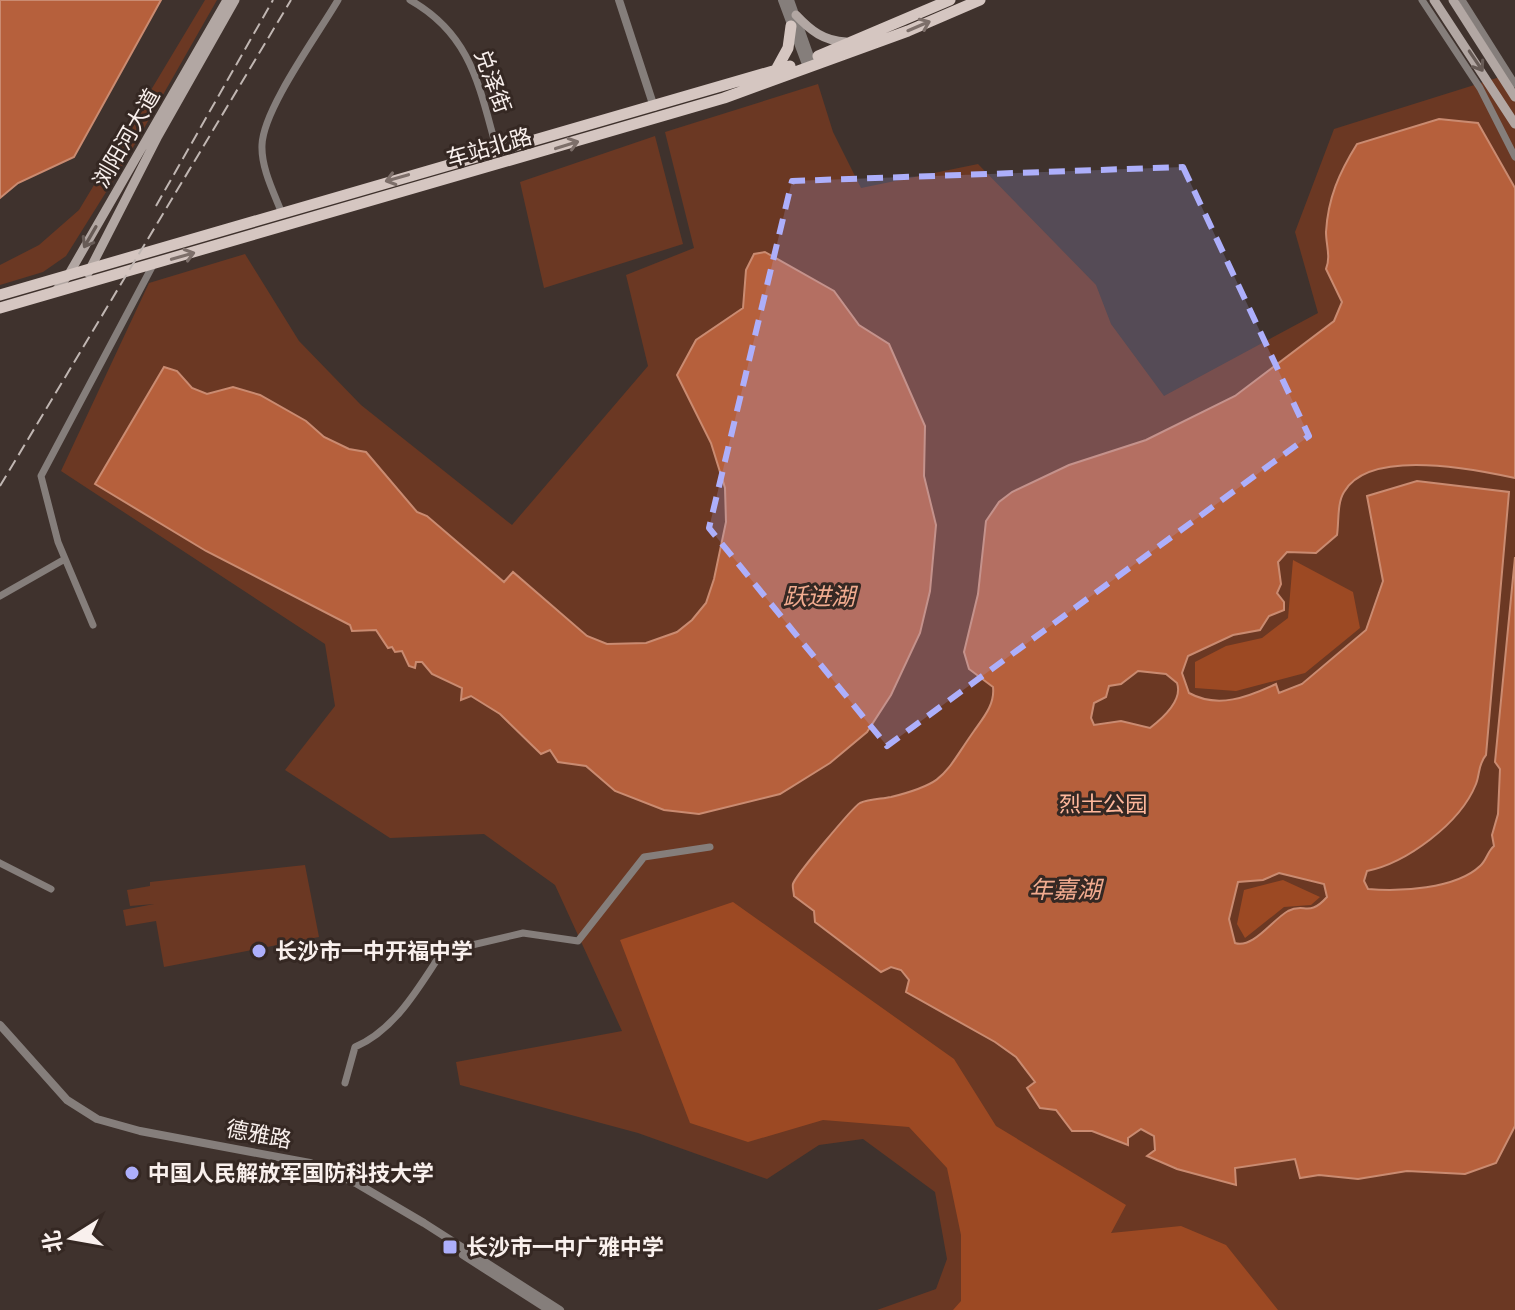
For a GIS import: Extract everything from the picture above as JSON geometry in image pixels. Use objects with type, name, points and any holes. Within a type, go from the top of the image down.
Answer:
[{"type":"main road","name":"浏阳河大道","points":[[55,292],[69,274],[227,0]]},
{"type":"main road","name":"浏阳河大道","points":[[79,285],[90,270],[158,136],[235,0]]},
{"type":"main road","name":"车站北路","points":[[0,295],[281,211],[809,63],[849,42],[950,0]]},
{"type":"main road","name":"车站北路","points":[[0,308],[710,102],[980,0]]},
{"type":"main road","points":[[1434,0],[1515,124]]},
{"type":"main road","points":[[1453,0],[1515,97]]},
{"type":"main road","points":[[775,71],[788,48],[793,20],[830,42],[849,42]]},
{"type":"street","points":[[281,211],[269,180],[262,145],[271,114],[338,0]]},
{"type":"street","name":"兑泽街","points":[[410,0],[435,14],[456,36],[475,73],[497,150]]},
{"type":"street","points":[[619,0],[654,107]]},
{"type":"street","points":[[782,0],[809,63]]},
{"type":"street","points":[[790,0],[793,20]]},
{"type":"street","points":[[1422,0],[1480,88],[1515,157]]},
{"type":"street","points":[[1462,0],[1515,84]]},
{"type":"street","points":[[93,625],[65,559],[41,476],[153,265]]},
{"type":"street","points":[[0,596],[65,559]]},
{"type":"street","points":[[345,1083],[355,1047],[366,1043],[405,1008],[442,952],[523,933],[578,941],[644,857],[710,847]]},
{"type":"street","points":[[0,863],[51,889]]},
{"type":"street","name":"德雅路","points":[[0,1025],[67,1100],[97,1119],[140,1131],[310,1163],[356,1183],[560,1310]]},
{"type":"street","name":"德雅路","points":[[0,1032],[74,1111],[97,1123],[140,1135],[308,1166],[422,1227],[549,1310]]},
{"type":"highlighted area","points":[[1183,167],[1309,436],[887,746],[709,528],[792,181]]},
{"type":"green space","points":[[205,0],[217,0],[123,165],[66,256],[43,272],[0,285],[0,265],[39,245],[79,210]]},
{"type":"green space","name":"烈士公园","points":[[1503,76],[1515,89],[1515,1310],[877,1310],[936,1289],[947,1259],[935,1192],[863,1139],[819,1145],[767,1179],[638,1133],[460,1085],[456,1062],[622,1031],[555,885],[484,834],[390,838],[285,770],[335,706],[325,644],[61,471],[149,283],[245,254],[299,341],[361,405],[512,525],[648,366],[626,275],[694,248],[665,132],[818,84],[833,132],[861,188],[978,164],[1096,285],[1111,324],[1164,396],[1318,313],[1295,232],[1334,129]]},
{"type":"green space","points":[[655,136],[683,244],[544,288],[520,182]]},
{"type":"green space","points":[[305,865],[319,937],[164,967],[156,921],[126,926],[123,910],[154,904],[130,906],[127,890],[150,886],[150,882]]},
{"type":"shaded area","points":[[1293,560],[1353,592],[1360,628],[1305,673],[1236,691],[1195,688],[1195,662],[1226,646],[1262,638],[1288,618]]},
{"type":"shaded area","points":[[1283,880],[1320,897],[1311,905],[1284,907],[1245,938],[1237,924],[1244,890]]},
{"type":"shaded area","points":[[733,902],[954,1059],[996,1126],[1126,1205],[1111,1233],[1181,1226],[1226,1245],[1278,1310],[953,1310],[961,1301],[961,1235],[947,1168],[909,1127],[823,1120],[748,1142],[690,1123],[620,940]]},
{"type":"water","points":[[0,0],[161,0],[74,157],[18,183],[0,198]]},
{"type":"water","name":"年嘉湖","points":[[1439,119],[1478,123],[1515,188],[1515,478],[1424,465],[1376,470],[1357,478],[1342,496],[1337,535],[1316,553],[1287,552],[1278,562],[1281,584],[1277,593],[1284,602],[1284,610],[1269,616],[1260,630],[1233,635],[1188,656],[1182,673],[1189,693],[1211,700],[1244,697],[1276,684],[1279,693],[1302,684],[1366,630],[1383,581],[1367,496],[1417,481],[1509,492],[1486,755],[1480,765],[1476,784],[1458,813],[1430,840],[1398,860],[1367,871],[1364,881],[1368,889],[1380,890],[1426,887],[1457,880],[1482,864],[1494,846],[1492,835],[1498,814],[1500,769],[1495,762],[1515,557],[1515,1126],[1496,1163],[1465,1174],[1407,1171],[1358,1179],[1319,1175],[1300,1178],[1295,1159],[1235,1168],[1236,1185],[1177,1169],[1147,1156],[1155,1150],[1154,1136],[1141,1129],[1128,1138],[1128,1145],[1092,1131],[1072,1131],[1056,1110],[1040,1108],[1027,1088],[1035,1082],[1016,1057],[906,992],[909,980],[901,970],[891,967],[881,972],[815,922],[814,911],[794,896],[793,885],[825,842],[860,803],[909,792],[934,782],[942,775],[988,710],[993,687],[969,669],[964,652],[978,594],[986,521],[999,502],[1012,492],[1069,465],[1146,440],[1235,396],[1334,321],[1342,302],[1326,269],[1327,220],[1336,186],[1357,144]],"holes":[[[1138,671],[1166,674],[1177,683],[1177,696],[1171,708],[1150,728],[1121,721],[1094,725],[1091,718],[1094,703],[1106,697],[1109,686],[1121,684]],[[1279,873],[1324,884],[1327,897],[1315,907],[1288,911],[1249,942],[1235,943],[1229,919],[1238,882],[1263,880]]]},
{"type":"water","name":"跃进湖","points":[[765,252],[834,291],[859,325],[889,344],[925,426],[924,476],[936,525],[930,591],[920,633],[891,695],[867,732],[830,763],[780,794],[699,814],[664,810],[615,791],[586,766],[558,762],[550,750],[541,754],[500,714],[471,696],[461,700],[462,688],[432,674],[422,662],[416,662],[415,668],[409,666],[402,651],[395,652],[392,647],[388,648],[376,630],[352,631],[350,625],[206,551],[95,484],[164,367],[177,371],[192,388],[207,394],[233,387],[260,395],[306,421],[324,437],[349,449],[366,452],[417,512],[427,516],[504,582],[513,572],[587,636],[607,644],[646,643],[677,632],[706,603],[726,522],[725,488],[711,443],[677,375],[696,340],[743,308],[746,270],[754,254]]},
{"type":"railway","points":[[156,206],[273,0]]},
{"type":"railway","points":[[0,486],[291,0]]},
{"type":"place","name":"长沙市一中开福中学","points":[[259,951]]},
{"type":"place","name":"中国人民解放军国防科技大学","points":[[132,1173]]},
{"type":"place","name":"长沙市一中广雅中学","points":[[450,1247]]}]
